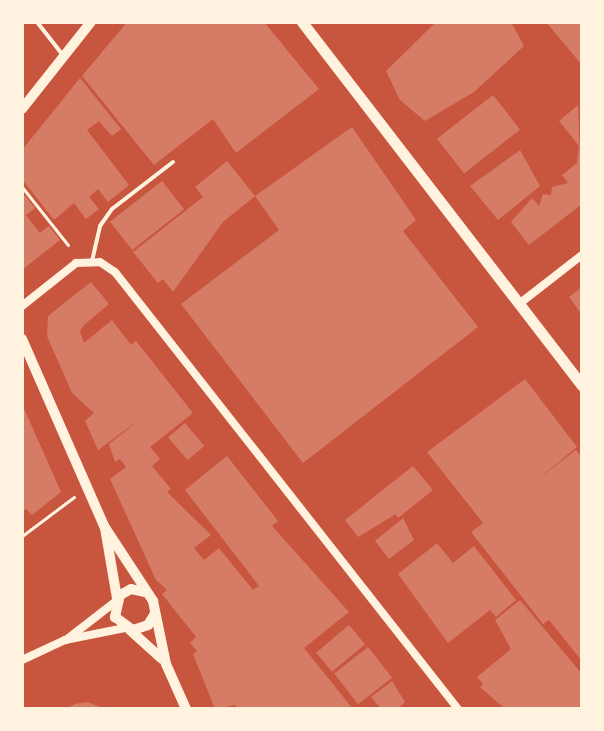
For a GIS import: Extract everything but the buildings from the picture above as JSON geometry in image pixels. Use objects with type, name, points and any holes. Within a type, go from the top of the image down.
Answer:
[{"type":"main road","points":[[302,22],[582,386]]},
{"type":"street","points":[[22,109],[91,22]]},
{"type":"street","points":[[519,304],[582,255]]},
{"type":"street","points":[[22,306],[76,263],[92,261],[123,280],[458,709]]},
{"type":"street","points":[[22,339],[104,526],[154,614],[166,664],[186,709]]},
{"type":"street","points":[[104,526],[116,600],[115,617],[166,664]]},
{"type":"street","points":[[23,659],[65,640],[131,589],[144,592]]},
{"type":"street","points":[[65,640],[145,627],[154,614]]},
{"type":"lane","points":[[37,22],[63,56]]},
{"type":"lane","points":[[92,261],[100,226],[112,209],[173,162]]},
{"type":"path","points":[[22,187],[68,245]]},
{"type":"path","points":[[22,536],[74,497]]}]
